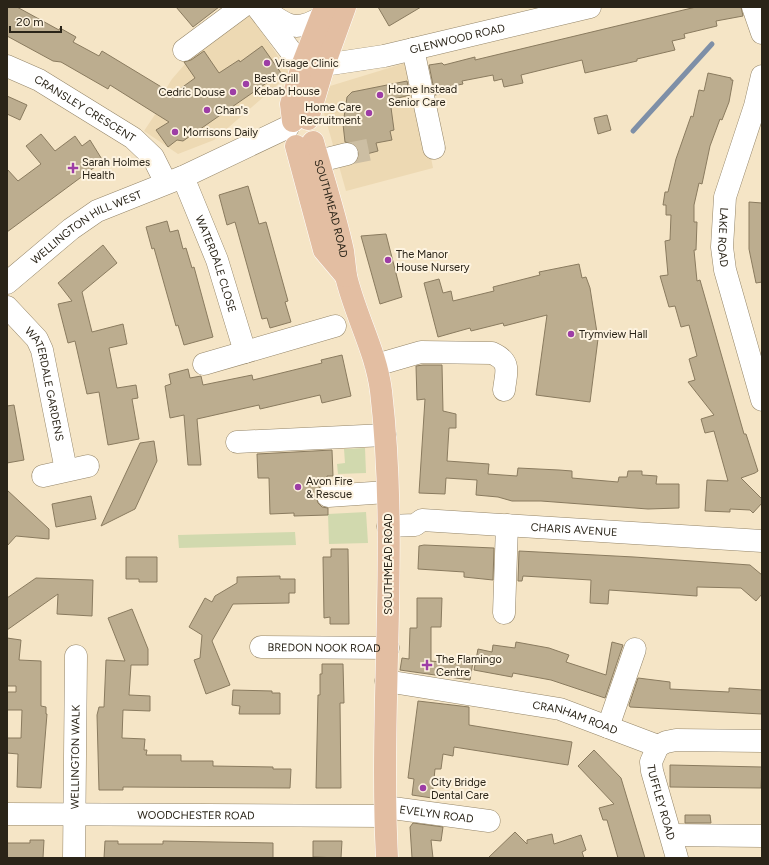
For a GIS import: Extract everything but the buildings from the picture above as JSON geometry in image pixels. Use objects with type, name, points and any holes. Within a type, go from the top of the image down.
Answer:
[{"type":"main road","points":[[301,137],[324,65],[345,7]]},
{"type":"main road","name":"SOUTHMEAD ROAD","points":[[323,12],[302,66],[291,104],[301,137],[341,244],[346,276],[376,365],[380,388],[385,435],[388,526],[388,648],[386,681],[385,812],[387,858]]},
{"type":"street","points":[[184,50],[242,7]]},
{"type":"street","points":[[257,7],[302,66]]},
{"type":"street","points":[[261,7],[280,21],[294,27],[304,26],[323,12]]},
{"type":"street","name":"GLENWOOD ROAD","points":[[324,65],[384,56],[590,7]]},
{"type":"street","points":[[753,7],[762,33]]},
{"type":"street","points":[[413,49],[434,148]]},
{"type":"street","name":"CRANSLEY CRESCENT","points":[[7,66],[40,80],[133,138],[174,180]]},
{"type":"street","name":"LAKE ROAD","points":[[762,76],[755,106],[725,197],[722,247],[725,270],[762,400]]},
{"type":"street","name":"WELLINGTON HILL WEST","points":[[7,283],[71,229],[97,211],[174,180],[216,161],[301,137],[347,154]]},
{"type":"street","name":"WATERDALE CLOSE","points":[[174,180],[217,260],[246,352]]},
{"type":"street","name":"WATERDALE GARDENS","points":[[7,307],[37,339],[42,350],[66,470]]},
{"type":"street","points":[[204,364],[335,326]]},
{"type":"street","points":[[376,365],[421,352],[492,353],[502,358],[507,366],[504,390]]},
{"type":"street","points":[[237,442],[385,435]]},
{"type":"street","points":[[43,476],[88,466]]},
{"type":"street","points":[[328,496],[387,492]]},
{"type":"street","name":"CHARIS AVENUE","points":[[388,526],[415,525],[422,520],[762,541]]},
{"type":"street","points":[[504,613],[507,525]]},
{"type":"street","name":"BREDON NOOK ROAD","points":[[261,648],[388,648]]},
{"type":"street","points":[[608,727],[635,649]]},
{"type":"street","name":"WELLINGTON WALK","points":[[74,858],[76,656]]},
{"type":"street","name":"CRANHAM ROAD","points":[[386,681],[560,708],[658,746]]},
{"type":"street","points":[[658,746],[666,742],[676,740],[762,741]]},
{"type":"street","name":"TUFFLEY ROAD","points":[[658,746],[651,762],[652,771],[677,858]]},
{"type":"street","name":"WOODCHESTER ROAD","points":[[7,814],[385,812]]},
{"type":"street","name":"EVELYN ROAD","points":[[385,812],[489,821]]},
{"type":"street","points":[[671,835],[762,836]]},
{"type":"shaded area","points":[[247,10],[290,74],[214,140],[178,154],[144,131],[160,107],[156,105],[172,79],[185,64],[182,59]]},
{"type":"shaded area","points":[[412,61],[433,168],[346,191],[322,106],[330,86]]},
{"type":"green space","points":[[365,448],[366,473],[338,474],[337,464],[345,463],[344,449]]},
{"type":"green space","points":[[366,512],[368,543],[329,544],[328,514]]},
{"type":"green space","points":[[295,532],[296,545],[179,548],[178,535]]},
{"type":"waterway","points":[[633,131],[712,44]]},
{"type":"tunnel","points":[[347,154],[377,148]]},
{"type":"place","name":"Visage Clinic","points":[[267,63]]},
{"type":"place","name":"Best Grill Kebab House","points":[[246,84]]},
{"type":"place","name":"Cedric Douse","points":[[233,92]]},
{"type":"place","name":"Home Instead Senior Care","points":[[380,95]]},
{"type":"place","name":"Chan's","points":[[207,110]]},
{"type":"place","name":"Home Care Recruitment","points":[[369,113]]},
{"type":"place","name":"Morrisons Daily","points":[[175,132]]},
{"type":"place","name":"Sarah Holmes Health","points":[[73,168]]},
{"type":"place","name":"The Manor House Nursery","points":[[388,260]]},
{"type":"place","name":"Trymview Hall","points":[[571,334]]},
{"type":"place","name":"Avon Fire & Rescue","points":[[298,487]]},
{"type":"place","name":"The Flamingo Centre","points":[[427,665]]},
{"type":"place","name":"City Bridge Dental Care","points":[[423,788]]}]
